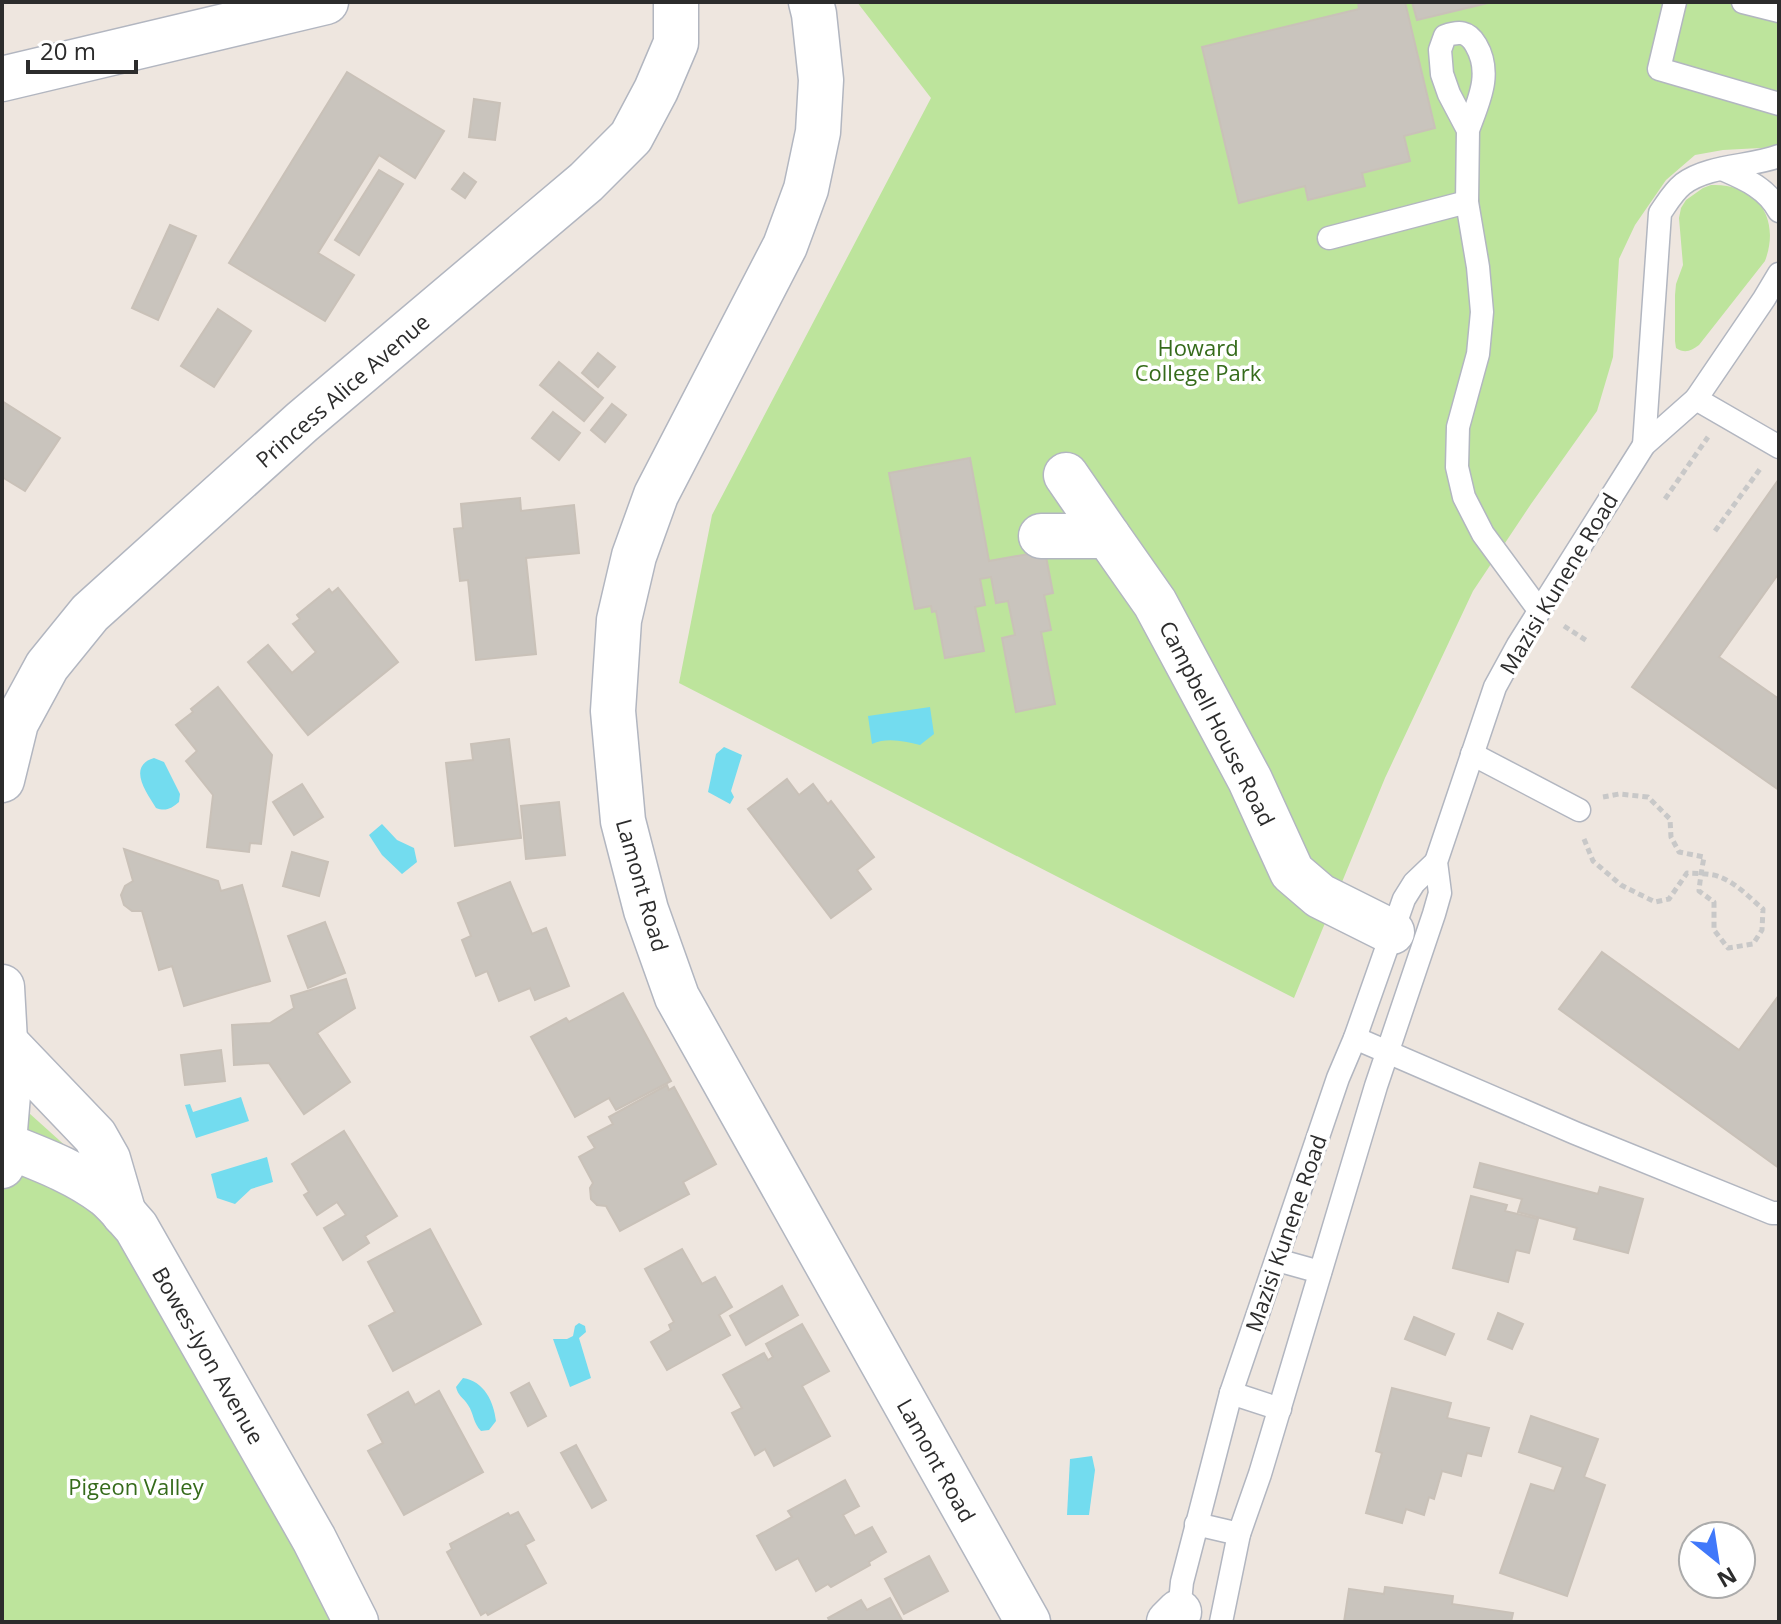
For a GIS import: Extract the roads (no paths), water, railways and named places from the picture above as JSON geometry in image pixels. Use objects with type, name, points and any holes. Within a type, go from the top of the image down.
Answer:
[{"type":"street","points":[[2,79],[326,2]]},
{"type":"street","name":"Princess Alice Avenue","points":[[2,780],[16,723],[47,666],[90,613],[302,422],[586,182],[631,137],[676,43],[676,2]]},
{"type":"street","name":"Lamont Road","points":[[811,2],[821,80],[818,132],[806,189],[785,246],[656,495],[631,569],[619,620],[613,711],[623,821],[646,910],[677,997],[1028,1622]]},
{"type":"street","name":"Campbell House Road","points":[[1066,475],[1155,603],[1250,780],[1292,872],[1320,896],[1392,932]]},
{"type":"street","points":[[1041,536],[1108,536]]},
{"type":"street","points":[[2,987],[8,1095],[4,1155]]},
{"type":"street","points":[[5,1042],[95,1136],[108,1159],[124,1214]]},
{"type":"street","name":"Bowes-lyon Avenue","points":[[4,1155],[53,1165],[85,1180],[108,1197],[136,1227],[314,1539],[356,1622]]},
{"type":"lane","points":[[1675,2],[1659,69],[1779,104]]},
{"type":"lane","points":[[1743,2],[1779,11]]},
{"type":"lane","points":[[1468,130],[1467,202],[1482,312],[1478,354],[1458,427],[1457,467],[1464,497],[1483,534],[1539,610]]},
{"type":"lane","name":"Mazisi Kunene Road","points":[[1644,445],[1660,213],[1672,194],[1701,174],[1779,156]]},
{"type":"lane","points":[[1722,169],[1755,183],[1779,211]]},
{"type":"lane","points":[[1329,238],[1467,202]]},
{"type":"lane","name":"Mazisi Kunene Road","points":[[1221,1622],[1239,1534],[1280,1409],[1376,1086],[1440,893],[1436,862],[1495,687],[1539,610],[1644,445],[1696,399],[1779,274]]},
{"type":"lane","points":[[1696,399],[1778,445]]},
{"type":"lane","points":[[1472,754],[1579,810]]},
{"type":"lane","name":"Mazisi Kunene Road","points":[[1175,1619],[1196,1524],[1231,1393],[1338,1078],[1404,899],[1414,883],[1436,862]]},
{"type":"lane","points":[[1355,1038],[1575,1133],[1772,1213],[1779,1213]]},
{"type":"lane","points":[[1277,1260],[1320,1272]]},
{"type":"lane","points":[[1231,1393],[1280,1409]]},
{"type":"lane","points":[[1196,1524],[1239,1534]]},
{"type":"water","points":[[930,707],[934,734],[920,745],[890,740],[872,744],[868,716]]},
{"type":"water","points":[[724,747],[742,755],[730,804],[708,792],[716,754]]},
{"type":"water","points":[[154,758],[164,762],[180,794],[179,802],[169,809],[156,808],[141,780],[142,767]]},
{"type":"water","points":[[382,824],[397,840],[414,848],[417,862],[402,874],[382,855],[369,835]]},
{"type":"water","points":[[241,1097],[249,1121],[196,1138],[185,1105],[190,1104],[193,1112]]},
{"type":"water","points":[[267,1157],[273,1182],[251,1189],[235,1204],[217,1198],[211,1174]]},
{"type":"water","points":[[579,1323],[585,1326],[586,1332],[579,1338],[591,1378],[570,1387],[553,1339],[573,1336]]},
{"type":"water","points":[[463,1378],[477,1383],[490,1400],[496,1421],[489,1430],[481,1431],[478,1428],[470,1408],[458,1392],[456,1387]]},
{"type":"water","points":[[1092,1456],[1095,1470],[1089,1515],[1067,1515],[1070,1459]]},
{"type":"park label","name":"Howard College Park","points":[[1198,360]]},
{"type":"park label","name":"Pigeon Valley","points":[[136,1486]]}]
